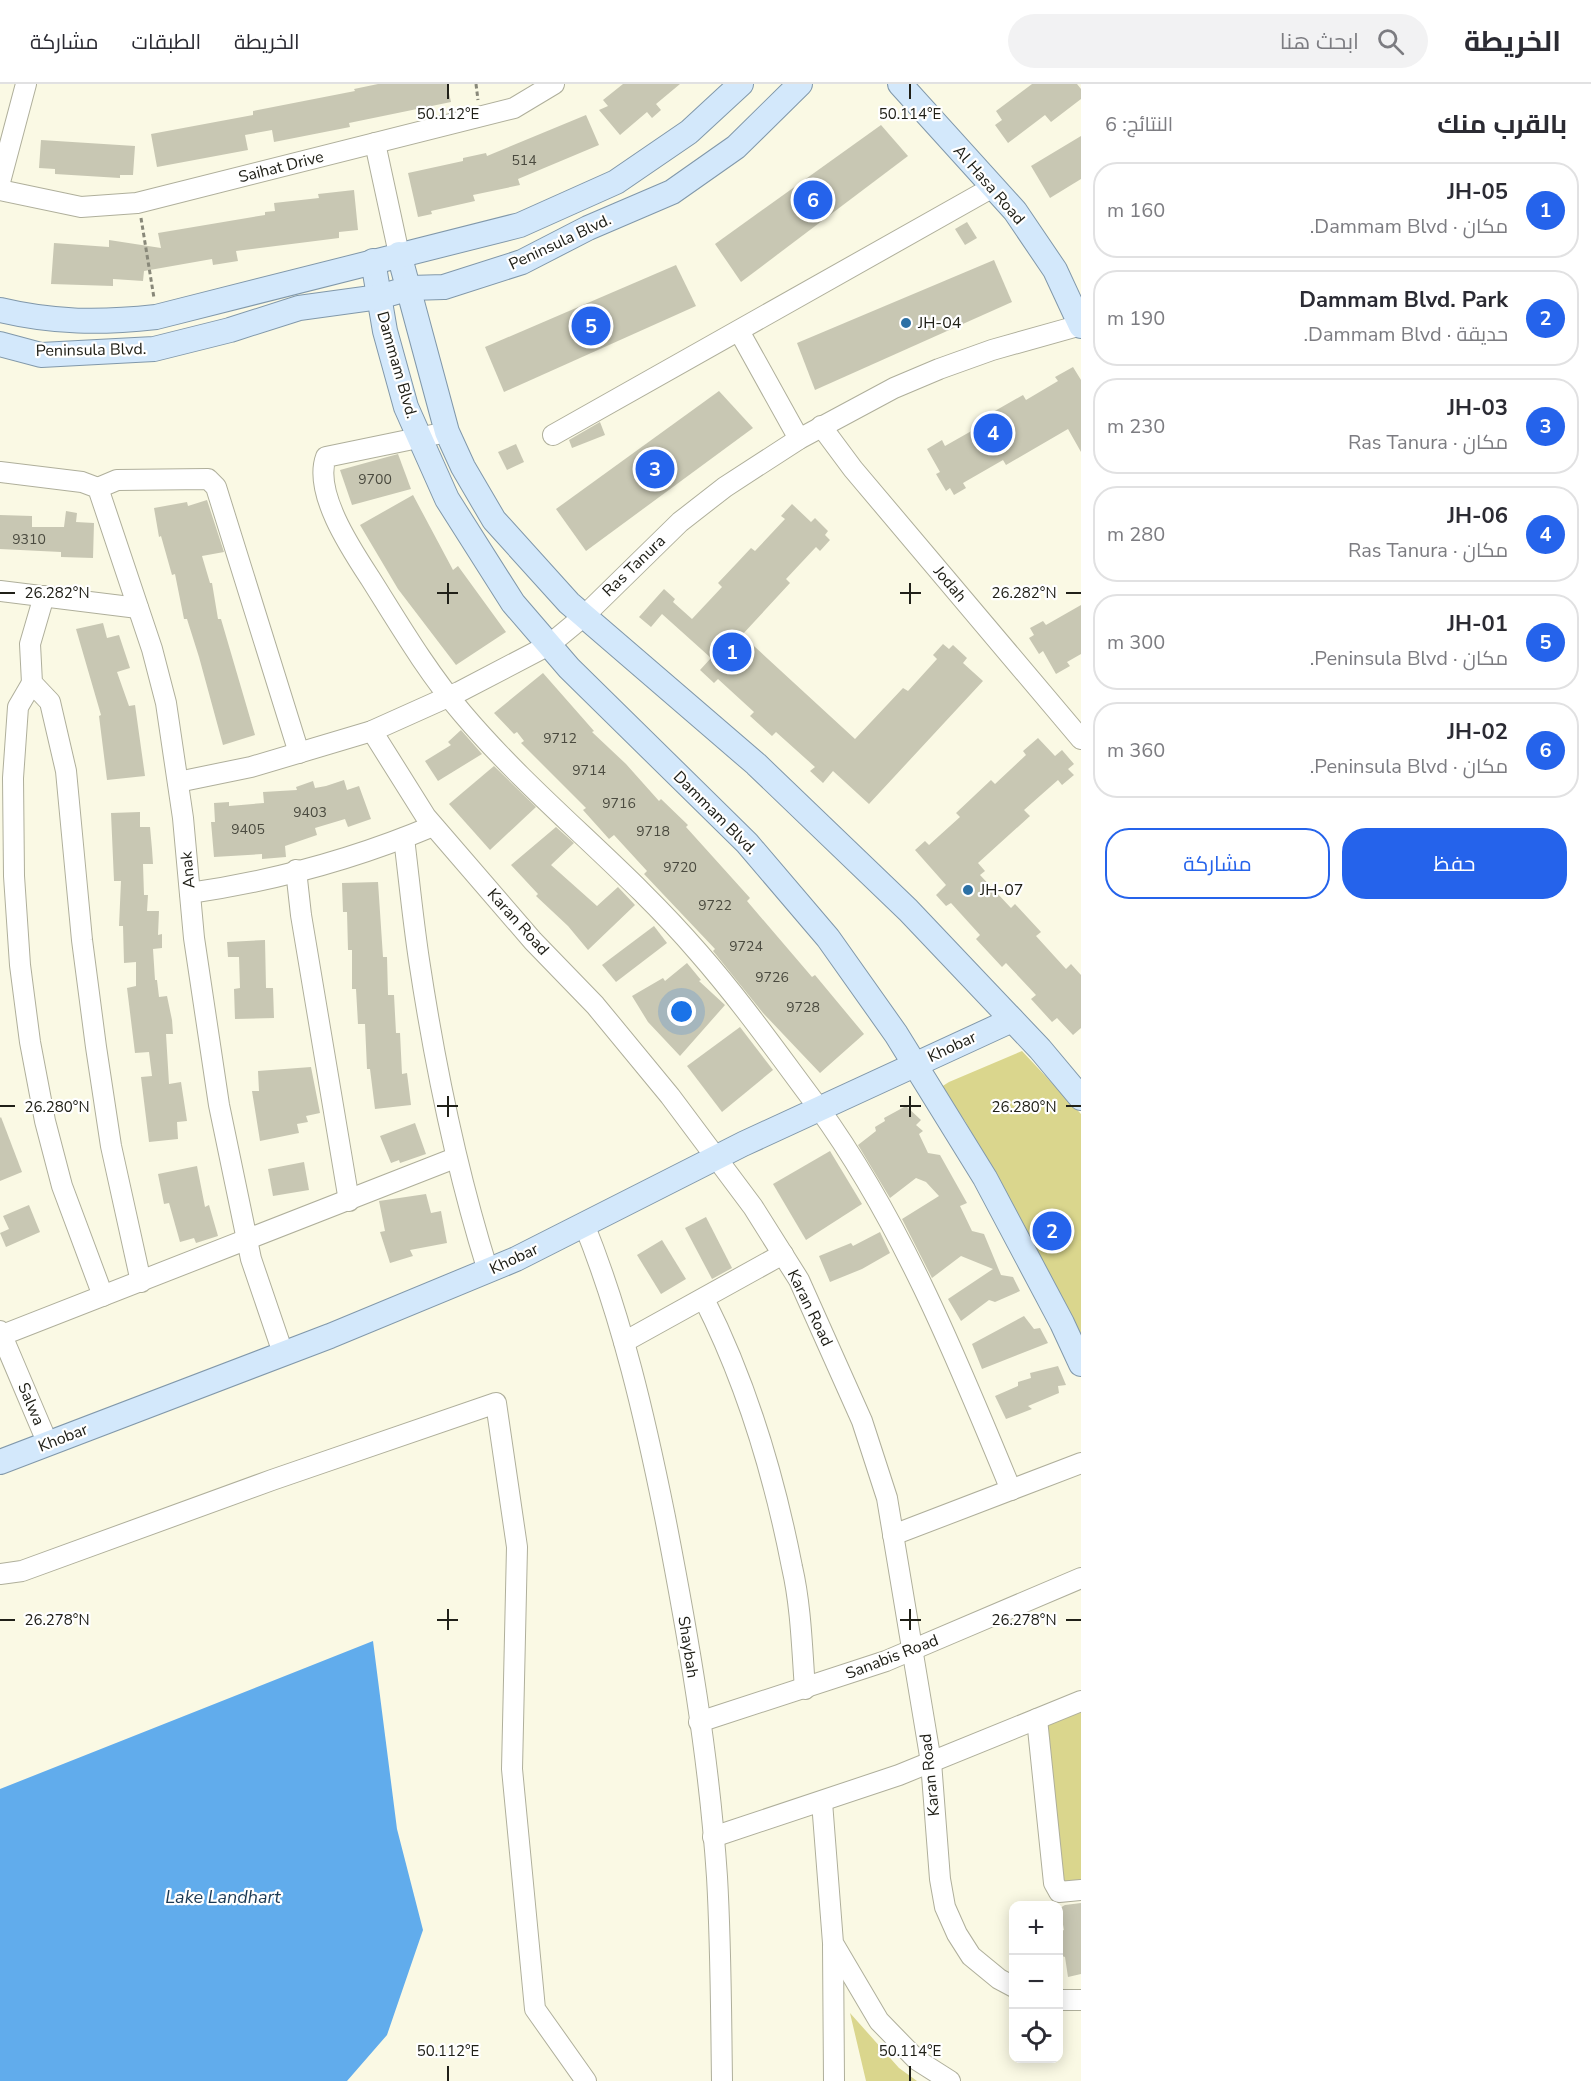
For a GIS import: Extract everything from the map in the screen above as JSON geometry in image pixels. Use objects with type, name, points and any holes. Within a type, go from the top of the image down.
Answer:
[{"type":"main road","name":"Peninsula Blvd.","points":[[0,310],[35,318],[99,323],[156,317],[399,254],[426,251],[520,225],[616,182],[689,132],[741,84]]},
{"type":"main road","name":"Peninsula Blvd.","points":[[0,344],[41,355],[154,349],[230,330],[299,308],[379,297],[410,288],[444,286],[522,262],[588,228],[672,192],[736,147],[800,84]]},
{"type":"main road","name":"Al Hasa Road","points":[[900,84],[1015,211],[1054,270],[1081,326]]},
{"type":"main road","name":"Dammam Blvd.","points":[[399,254],[447,432],[463,467],[495,520],[537,570],[584,616],[756,764],[908,910],[1012,1020],[1081,1098]]},
{"type":"main road","name":"Dammam Blvd.","points":[[373,261],[379,297],[406,407],[447,499],[513,603],[568,668],[747,843],[828,938],[915,1064],[985,1178],[1062,1323],[1081,1364]]},
{"type":"main road","name":"Khobar","points":[[0,1462],[488,1271],[818,1108],[1012,1020]]},
{"type":"street","points":[[0,182],[26,84]]},
{"type":"street","name":"Saihat Drive","points":[[0,190],[81,207],[137,203],[514,108],[554,84]]},
{"type":"street","points":[[375,143],[399,254]]},
{"type":"street","points":[[553,435],[993,187]]},
{"type":"street","name":"Ras Tanura","points":[[178,782],[250,767],[372,731],[449,696],[549,645],[584,616],[680,522],[725,487],[821,426],[894,388],[939,369],[992,350],[1081,326]]},
{"type":"street","points":[[739,332],[799,439]]},
{"type":"street","name":"Jodah","points":[[821,426],[852,469],[1080,737]]},
{"type":"street","points":[[447,432],[326,458],[322,468],[334,518],[355,557],[449,696],[557,812],[630,880],[698,951],[818,1108],[898,1239],[968,1387],[1011,1490]]},
{"type":"street","points":[[0,472],[82,482],[98,488],[117,480],[207,479],[216,487],[299,753]]},
{"type":"street","name":"Anak","points":[[98,488],[138,608],[166,703],[214,1070],[247,1242],[283,1353]]},
{"type":"street","points":[[0,591],[138,608]]},
{"type":"street","points":[[44,596],[30,644],[32,683],[18,707],[13,778],[14,876],[20,964],[30,1042],[45,1121],[62,1186],[103,1296]]},
{"type":"street","points":[[32,683],[50,702],[66,771],[82,940],[96,1047],[111,1146],[141,1282]]},
{"type":"street","name":"Karan Road","points":[[372,731],[433,826],[533,941],[595,1005],[716,1157],[753,1207],[799,1280],[862,1422],[887,1498],[930,1762],[940,1879],[945,1907],[957,1934],[971,1956],[1009,1984]]},
{"type":"street","points":[[190,893],[241,885],[375,849],[433,826]]},
{"type":"street","points":[[404,838],[428,1016],[455,1158],[488,1271]]},
{"type":"street","points":[[296,870],[302,927],[349,1201]]},
{"type":"street","points":[[1,1334],[247,1242],[455,1158]]},
{"type":"street","name":"Shaybah","points":[[584,1224],[599,1261],[624,1342],[657,1479],[678,1583],[699,1722],[712,1837],[721,1958],[722,2081]]},
{"type":"street","points":[[624,1342],[783,1254]]},
{"type":"street","points":[[704,1299],[725,1341],[746,1397],[774,1491],[793,1568],[805,1689]]},
{"type":"street","name":"Salwa","points":[[1,1334],[48,1444]]},
{"type":"street","points":[[0,1574],[22,1571],[272,1479],[496,1403],[517,1546],[512,1769],[535,2009],[586,2081]]},
{"type":"street","points":[[894,1535],[1081,1463]]},
{"type":"street","name":"Sanabis Road","points":[[699,1722],[805,1689],[912,1650],[1081,1578]]},
{"type":"street","points":[[712,1837],[822,1802],[930,1762],[1081,1701]]},
{"type":"street","points":[[1037,1719],[1054,1883],[1059,1892],[1081,1890]]},
{"type":"street","points":[[822,1802],[833,1943],[834,2081]]},
{"type":"street","points":[[833,1943],[879,2021],[917,2060],[950,2081]]},
{"type":"street","points":[[1063,2000],[1081,2000]]},
{"type":"path","points":[[137,203],[146,235],[156,317]]},
{"type":"shaded area","points":[[1022,1051],[1081,1114],[1081,1340],[965,1121],[938,1089],[949,1082]]},
{"type":"shaded area","points":[[1081,1711],[1081,1884],[1069,1886],[1060,1876],[1046,1725]]},
{"type":"shaded area","points":[[850,2013],[899,2068],[917,2081],[866,2081]]},
{"type":"water","name":"Lake Landhart","points":[[373,1641],[397,1829],[423,1930],[387,2035],[347,2081],[0,2081],[0,1789]]},
{"type":"building","points":[[378,84],[447,84],[451,102],[349,123],[350,127],[274,142],[272,130],[245,135],[248,150],[157,167],[151,134],[253,115],[253,111],[355,91],[354,89]]},
{"type":"building","points":[[623,84],[680,84],[656,104],[661,110],[652,118],[647,112],[620,135],[599,110],[608,106],[603,100]]},
{"type":"building","points":[[1032,84],[1077,84],[1081,89],[1081,99],[1051,122],[1045,115],[1008,143],[995,125],[1002,120],[996,111]]},
{"type":"building","points":[[586,115],[599,145],[518,179],[520,185],[473,195],[475,201],[431,211],[432,214],[418,217],[408,173],[463,161],[463,158],[486,153],[487,156]]},
{"type":"building","points":[[881,125],[908,156],[741,282],[715,244]]},
{"type":"building","points":[[1081,136],[1081,179],[1050,198],[1031,166]]},
{"type":"building","points":[[41,140],[135,146],[133,175],[120,175],[120,178],[55,174],[55,169],[39,168]]},
{"type":"building","points":[[354,190],[358,230],[339,232],[339,238],[236,251],[238,261],[213,265],[212,259],[144,271],[143,281],[113,279],[113,286],[51,284],[54,243],[109,247],[109,240],[161,248],[158,233],[265,215],[265,212],[275,211],[274,203],[319,198],[318,194]]},
{"type":"building","points":[[967,222],[977,238],[965,245],[955,229]]},
{"type":"building","name":"JH-04","points":[[994,260],[1012,302],[815,390],[797,343]]},
{"type":"building","points":[[676,265],[696,306],[504,392],[485,347]]},
{"type":"building","points":[[1073,367],[1081,380],[1081,452],[1068,429],[1006,465],[1003,460],[963,483],[966,488],[954,495],[950,488],[946,491],[936,474],[940,472],[927,449],[942,440],[945,446],[982,425],[979,420],[1023,395],[1026,400],[1058,381],[1055,377]]},
{"type":"building","points":[[719,391],[753,428],[586,551],[556,509]]},
{"type":"building","points":[[600,422],[605,435],[572,448],[569,440]]},
{"type":"building","points":[[516,444],[524,462],[507,470],[498,452]]},
{"type":"building","points":[[398,454],[411,489],[352,505],[340,470]]},
{"type":"building","points":[[413,495],[453,570],[458,566],[506,632],[456,665],[398,589],[360,525]]},
{"type":"building","points":[[207,500],[224,552],[202,556],[210,583],[212,583],[218,619],[221,619],[255,735],[223,745],[199,657],[187,619],[184,619],[175,574],[172,575],[161,536],[159,537],[154,508],[187,502],[188,506]]},
{"type":"building","points":[[792,504],[811,522],[815,518],[828,531],[825,535],[830,540],[820,551],[816,547],[786,579],[790,583],[742,635],[855,739],[903,688],[908,691],[937,659],[933,655],[943,644],[949,649],[953,645],[967,658],[963,663],[983,681],[869,804],[833,771],[823,783],[810,771],[815,767],[776,732],[772,736],[750,716],[754,712],[718,679],[714,683],[700,670],[711,658],[662,614],[651,627],[639,617],[664,589],[675,599],[673,602],[692,619],[722,587],[718,583],[751,548],[755,551],[785,519],[781,516]]},
{"type":"building","points":[[66,511],[77,513],[76,522],[94,523],[93,558],[61,557],[61,552],[0,549],[0,515],[32,516],[32,527],[64,527]]},
{"type":"building","points":[[1081,605],[1081,654],[1067,662],[1070,666],[1056,674],[1043,651],[1039,654],[1029,638],[1034,635],[1030,628],[1043,621],[1046,625]]},
{"type":"building","points":[[103,623],[107,638],[119,635],[130,668],[117,672],[129,706],[135,705],[145,776],[107,780],[99,716],[101,715],[76,629]]},
{"type":"building","points":[[543,673],[594,731],[592,732],[626,764],[659,801],[661,799],[688,825],[686,827],[750,898],[747,901],[812,977],[815,975],[864,1034],[820,1073],[763,1013],[713,951],[715,949],[644,874],[647,871],[614,835],[609,839],[583,810],[586,808],[521,743],[524,741],[517,732],[514,734],[494,713]]},
{"type":"building","points":[[461,730],[482,754],[438,781],[425,761],[451,745],[448,742]]},
{"type":"building","name":"JH-07","points":[[1038,738],[1055,756],[1062,750],[1074,764],[1068,769],[1074,775],[1062,785],[1058,780],[1024,810],[1030,816],[978,863],[985,871],[980,875],[1011,908],[1015,904],[1041,932],[1036,936],[1066,969],[1071,964],[1081,975],[1081,1028],[1073,1035],[1057,1018],[1052,1022],[1031,999],[1036,995],[1006,963],[1002,967],[976,939],[980,935],[951,903],[946,906],[936,895],[946,885],[915,850],[925,841],[929,845],[960,817],[956,813],[991,780],[995,784],[1026,755],[1023,751]]},
{"type":"building","points":[[494,766],[536,807],[490,850],[449,804]]},
{"type":"building","points":[[344,780],[347,790],[359,786],[371,819],[348,827],[345,819],[315,828],[317,835],[285,846],[286,857],[262,859],[262,854],[214,857],[211,822],[215,822],[214,803],[229,802],[229,806],[264,803],[263,792],[297,790],[296,787],[313,781],[315,788]]},
{"type":"building","points":[[140,812],[140,827],[150,827],[153,864],[143,864],[144,895],[148,895],[147,911],[159,911],[158,935],[162,934],[162,948],[153,949],[155,980],[157,980],[159,997],[167,996],[172,1020],[173,1034],[166,1034],[169,1084],[181,1082],[187,1121],[177,1122],[178,1139],[149,1142],[141,1077],[152,1076],[149,1052],[135,1053],[127,988],[136,986],[136,962],[124,963],[123,926],[119,926],[121,881],[114,881],[111,813]]},
{"type":"building","points":[[556,827],[574,843],[551,865],[597,906],[618,887],[635,905],[588,950],[568,926],[536,896],[538,894],[511,865]]},
{"type":"building","points":[[378,882],[383,957],[387,957],[388,995],[394,995],[396,1033],[400,1033],[402,1074],[407,1073],[411,1105],[375,1109],[370,1069],[367,1069],[365,1024],[358,1024],[356,989],[352,989],[352,950],[348,950],[347,912],[343,912],[342,883]]},
{"type":"building","points":[[654,926],[667,943],[616,982],[602,965]]},
{"type":"building","points":[[265,940],[266,988],[273,988],[274,1018],[235,1019],[234,989],[240,988],[239,957],[228,957],[227,942]]},
{"type":"building","points":[[687,963],[701,980],[699,981],[725,1005],[680,1056],[648,1022],[632,996],[663,978],[665,981]]},
{"type":"building","points":[[740,1027],[773,1070],[722,1112],[687,1066]]},
{"type":"building","points":[[311,1067],[320,1113],[306,1116],[308,1122],[297,1124],[299,1133],[260,1141],[252,1091],[259,1091],[258,1071]]},
{"type":"building","points":[[906,1106],[921,1120],[916,1125],[923,1131],[919,1134],[928,1153],[940,1155],[967,1203],[960,1206],[972,1231],[984,1234],[1001,1275],[1013,1277],[1020,1291],[995,1302],[989,1300],[961,1321],[948,1299],[993,1269],[961,1256],[932,1278],[902,1219],[939,1196],[926,1182],[916,1178],[890,1198],[858,1145],[876,1131],[875,1127],[885,1121],[884,1118]]},
{"type":"building","points":[[0,1118],[22,1172],[0,1181]]},
{"type":"building","points":[[415,1123],[426,1154],[400,1163],[399,1160],[391,1163],[380,1136]]},
{"type":"building","points":[[830,1151],[862,1204],[806,1240],[773,1184]]},
{"type":"building","points":[[304,1162],[309,1190],[273,1196],[268,1169]]},
{"type":"building","points":[[197,1166],[205,1207],[209,1205],[218,1236],[196,1243],[194,1238],[180,1242],[169,1203],[164,1204],[158,1174]]},
{"type":"building","points":[[426,1194],[431,1213],[441,1211],[447,1243],[410,1250],[413,1256],[390,1263],[380,1232],[385,1231],[379,1201]]},
{"type":"building","points":[[29,1205],[40,1232],[6,1247],[0,1233],[9,1229],[3,1216]]},
{"type":"building","points":[[706,1217],[732,1268],[712,1279],[685,1228]]},
{"type":"building","points":[[880,1232],[890,1253],[862,1269],[830,1282],[819,1256],[851,1243],[853,1246]]},
{"type":"building","points":[[662,1240],[686,1279],[661,1294],[637,1255]]},
{"type":"building","points":[[1024,1316],[1034,1329],[1040,1328],[1048,1343],[982,1369],[972,1344]]},
{"type":"building","points":[[1058,1366],[1066,1385],[1058,1386],[1059,1393],[1028,1406],[1032,1409],[1006,1419],[995,1396],[1018,1386],[1018,1382],[1031,1378],[1030,1373]]},
{"type":"building","points":[[1081,1903],[1081,1974],[1068,1977],[1063,1956],[1063,1906]]},
{"type":"place","name":"JH-02","points":[[813,200]]},
{"type":"place","name":"JH-04","points":[[906,323]]},
{"type":"place","name":"JH-01","points":[[591,326]]},
{"type":"place","name":"JH-06","points":[[993,433]]},
{"type":"place","name":"JH-03","points":[[655,469]]},
{"type":"place","name":"JH-05","points":[[732,652]]},
{"type":"place","name":"JH-07","points":[[968,890]]},
{"type":"place","name":"Dammam Blvd. Park","points":[[1052,1231]]}]
